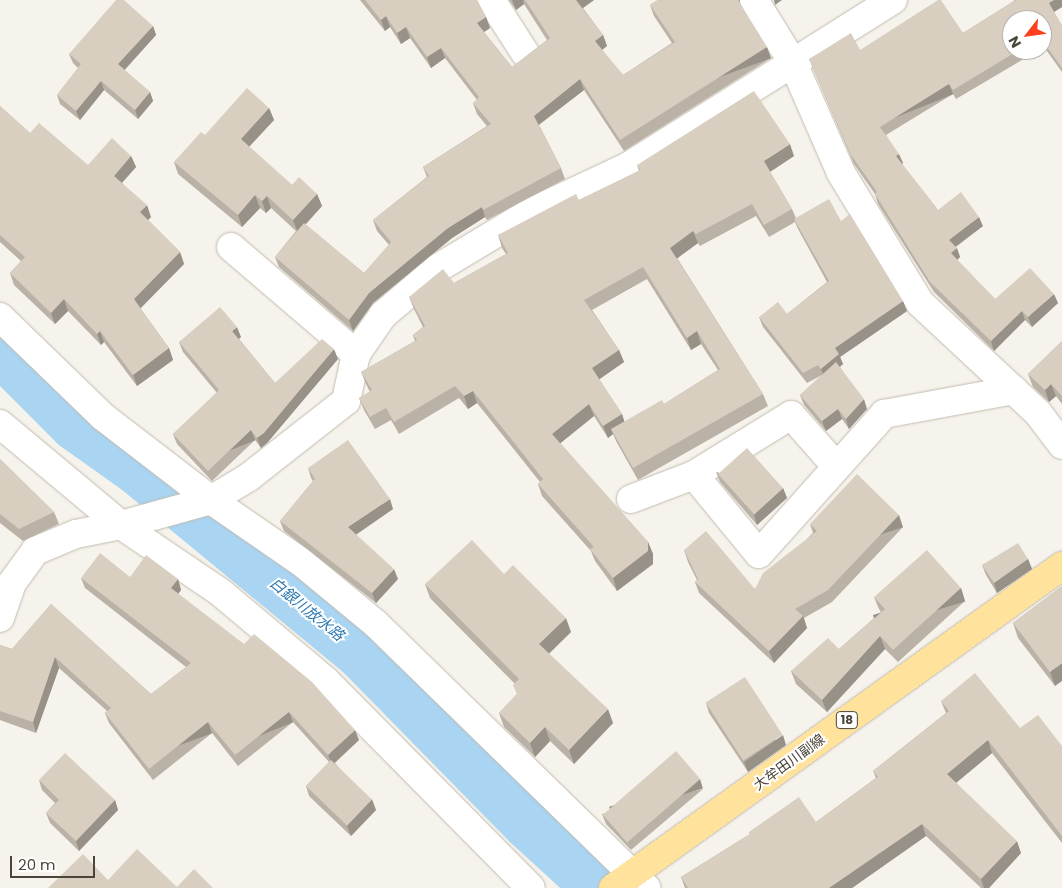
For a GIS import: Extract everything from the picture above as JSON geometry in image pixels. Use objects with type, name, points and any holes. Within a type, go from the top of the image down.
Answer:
[{"type":"main road","name":"大牟田川副線","points":[[630,882],[1062,566]]},
{"type":"street","points":[[490,0],[525,53]]},
{"type":"street","points":[[754,0],[793,63],[841,173],[920,303],[1038,413],[1062,445]]},
{"type":"street","points":[[0,618],[12,582],[35,551],[76,534],[121,526],[211,500],[250,477],[346,401],[356,354],[383,315],[438,268],[533,211],[629,166],[893,0]]},
{"type":"street","points":[[231,247],[356,354]]},
{"type":"street","points":[[0,317],[102,416],[211,500],[301,562],[376,624],[630,882]]},
{"type":"street","points":[[694,475],[759,554],[884,414],[1014,390]]},
{"type":"street","points":[[631,499],[694,475],[791,415],[837,467]]},
{"type":"street","points":[[0,424],[121,526],[220,592],[326,681],[531,888]]},
{"type":"building","points":[[116,0],[124,0],[153,26],[118,64],[150,92],[135,110],[101,81],[76,111],[57,95],[81,64],[69,54]]},
{"type":"building","points":[[365,0],[477,0],[486,17],[477,23],[512,67],[550,38],[525,0],[576,0],[603,35],[595,41],[623,75],[675,42],[650,5],[658,0],[738,0],[767,47],[620,140],[580,79],[534,116],[561,168],[483,210],[482,207],[448,228],[369,293],[349,320],[275,257],[304,223],[364,273],[391,242],[373,220],[429,176],[423,167],[491,124],[473,103],[479,97],[441,48],[427,57],[406,27],[397,33],[386,16],[381,20]]},
{"type":"building","points":[[938,0],[941,0],[963,33],[1016,0],[1054,0],[1049,3],[1062,26],[1062,68],[1052,54],[1052,10],[1002,10],[1002,60],[953,90],[949,84],[880,127],[899,154],[896,156],[938,210],[961,192],[979,217],[949,240],[957,248],[951,253],[995,299],[1030,268],[1054,294],[1028,317],[1022,311],[991,341],[930,282],[875,194],[877,192],[851,155],[809,59],[851,33],[860,50]]},
{"type":"building","points":[[247,88],[269,108],[241,139],[292,185],[299,177],[317,194],[293,220],[267,196],[262,201],[255,195],[238,215],[174,162],[201,132],[205,135]]},
{"type":"building","points":[[754,91],[790,144],[764,161],[792,209],[764,225],[752,204],[696,234],[693,231],[670,248],[763,394],[633,468],[611,429],[662,400],[664,404],[720,369],[697,331],[687,338],[643,267],[584,300],[619,350],[592,368],[622,414],[603,426],[589,404],[552,434],[648,542],[648,551],[613,578],[590,549],[594,547],[538,484],[543,479],[473,391],[464,396],[455,386],[394,422],[386,408],[370,417],[359,398],[372,390],[361,372],[417,340],[413,335],[425,326],[409,297],[443,269],[454,283],[508,253],[498,235],[576,194],[579,200],[640,170],[637,165]]},
{"type":"building","points":[[0,106],[30,133],[39,123],[88,165],[112,138],[131,156],[114,176],[147,205],[140,212],[180,252],[134,299],[169,348],[133,375],[100,331],[97,334],[64,299],[51,313],[10,273],[25,257],[0,235]]},
{"type":"building","points":[[829,199],[841,221],[850,214],[903,301],[835,348],[839,354],[821,369],[818,365],[803,373],[759,317],[778,302],[787,314],[829,281],[794,219]]},
{"type":"building","points":[[220,307],[237,327],[232,331],[275,383],[322,339],[334,349],[264,433],[257,438],[251,430],[208,471],[173,434],[219,390],[179,342]]},
{"type":"building","points":[[1062,341],[1062,396],[1051,384],[1045,390],[1028,374]]},
{"type":"building","points":[[836,362],[864,399],[846,419],[838,409],[822,421],[800,395]]},
{"type":"building","points":[[348,440],[390,499],[348,527],[394,569],[372,593],[280,521],[315,479],[308,468]]},
{"type":"building","points":[[747,448],[783,488],[754,514],[718,474]]},
{"type":"building","points":[[0,459],[54,512],[19,529],[0,514]]},
{"type":"building","points":[[857,474],[899,515],[828,590],[795,609],[803,616],[769,651],[695,582],[698,579],[684,550],[706,531],[755,589],[763,573],[817,531],[810,524]]},
{"type":"building","points":[[472,540],[504,574],[513,565],[566,618],[539,644],[608,709],[569,750],[545,727],[530,743],[499,713],[517,694],[513,685],[519,679],[425,584]]},
{"type":"building","points":[[1018,543],[1028,559],[994,583],[982,565]]},
{"type":"building","points":[[927,550],[961,588],[893,650],[880,636],[822,700],[791,671],[828,638],[839,649],[885,609],[874,597]]},
{"type":"building","points":[[100,553],[130,577],[146,555],[178,579],[171,588],[244,644],[254,634],[312,682],[355,730],[328,755],[289,712],[235,755],[208,722],[149,769],[105,713],[111,708],[55,657],[33,722],[0,711],[0,645],[12,649],[51,604],[151,694],[191,663],[81,578]]},
{"type":"building","points":[[1062,586],[1062,663],[1050,672],[1013,623]]},
{"type":"building","points":[[975,673],[1020,728],[1038,715],[1062,746],[1062,836],[988,740],[947,774],[1017,841],[981,879],[922,824],[829,888],[688,888],[681,877],[750,834],[749,832],[799,797],[816,822],[878,777],[873,771],[949,711],[941,701]]},
{"type":"building","points":[[745,677],[783,735],[743,760],[706,703]]},
{"type":"building","points":[[676,751],[700,779],[627,843],[603,815]]},
{"type":"building","points":[[65,753],[115,800],[76,841],[46,813],[59,800],[39,780]]},
{"type":"building","points":[[331,760],[372,800],[347,825],[306,786]]},
{"type":"building","points":[[137,849],[177,887],[194,869],[213,888],[48,888],[83,854],[108,880]]},
{"type":"waterway","name":"白銀川放水路","points":[[0,350],[75,425],[137,469],[360,653],[528,824],[598,888]]}]
